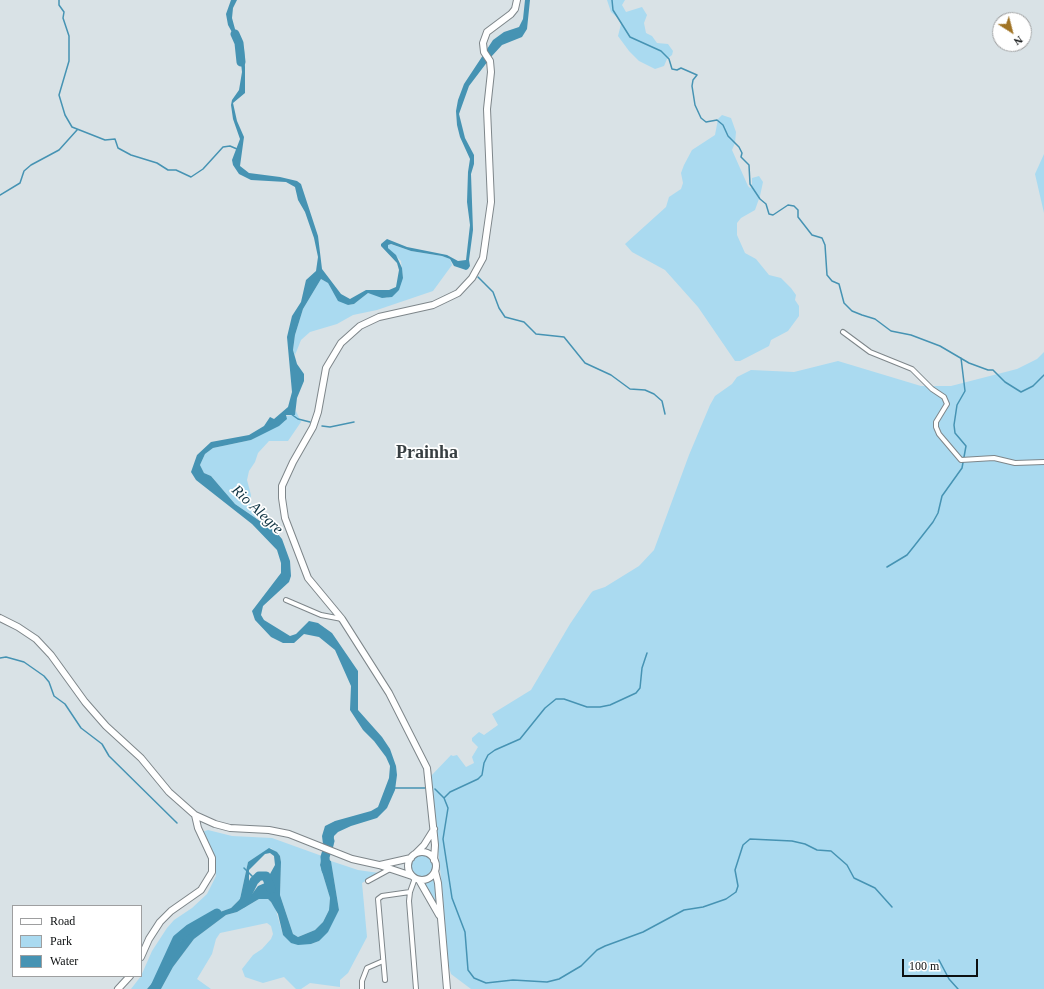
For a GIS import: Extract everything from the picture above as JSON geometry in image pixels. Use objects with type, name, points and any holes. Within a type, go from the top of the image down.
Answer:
[{"type":"street","points":[[447,989],[438,883],[434,860],[434,828],[427,768],[389,693],[342,619],[308,578],[285,518],[282,486],[293,462],[313,427],[318,412],[326,368],[340,343],[360,326],[379,316],[433,305],[458,293],[472,278],[483,258],[490,202],[487,109],[492,72],[490,61],[484,52],[483,43],[487,32],[511,14],[517,0]]},
{"type":"street","points":[[843,332],[870,352],[912,369],[932,389],[944,397],[947,404],[936,422],[936,428],[939,434],[962,460],[994,458],[1015,463],[1044,462]]},
{"type":"street","points":[[286,600],[321,615],[342,619]]},
{"type":"street","points":[[0,618],[18,627],[36,639],[51,655],[90,708],[141,758],[169,792],[195,815],[215,824],[230,828],[269,830],[288,834],[340,855],[365,863],[379,865],[415,878],[429,878],[435,871]]},
{"type":"street","points":[[142,955],[149,939],[160,922],[171,911],[201,890],[212,872],[212,858],[198,828],[195,815]]},
{"type":"street","points":[[434,828],[424,845],[413,856],[408,869],[440,917]]},
{"type":"street","points":[[379,865],[424,852],[434,860]]},
{"type":"street","points":[[368,881],[390,869]]},
{"type":"street","points":[[415,878],[410,892],[416,989]]},
{"type":"street","points":[[385,980],[379,910],[380,897],[410,892]]},
{"type":"street","points":[[362,989],[364,972],[369,966],[383,961]]},
{"type":"street","points":[[118,989],[129,977]]},
{"type":"green space","points":[[607,0],[625,0],[622,5],[626,12],[642,7],[647,15],[644,23],[646,33],[652,36],[657,43],[668,44],[673,51],[672,55],[667,59],[664,66],[655,69],[639,61],[629,51],[618,36],[621,24],[619,19],[611,12]]},
{"type":"green space","points":[[722,115],[731,118],[736,132],[735,143],[732,150],[748,186],[750,188],[752,187],[752,178],[759,176],[763,182],[755,210],[741,218],[737,223],[737,235],[745,253],[756,259],[769,275],[781,278],[791,288],[796,295],[795,300],[799,306],[799,316],[788,331],[771,340],[769,346],[740,361],[735,361],[698,307],[665,270],[632,252],[625,244],[666,207],[669,197],[681,189],[683,183],[681,173],[692,150],[715,135],[718,119]]},
{"type":"green space","points":[[1044,154],[1044,213],[1035,174]]},
{"type":"green space","points":[[390,244],[411,251],[442,256],[450,259],[452,265],[433,291],[377,310],[353,315],[337,324],[310,332],[301,340],[295,355],[293,350],[295,335],[303,309],[321,279],[328,283],[333,292],[348,305],[354,304],[368,293],[387,298],[403,278],[401,261],[388,248],[388,245]]},
{"type":"green space","points":[[1044,352],[1044,989],[471,989],[451,974],[446,957],[443,899],[431,776],[451,755],[457,755],[466,767],[474,763],[472,757],[478,747],[472,741],[472,738],[479,732],[484,735],[498,725],[492,714],[531,690],[570,624],[591,593],[605,587],[639,566],[654,550],[689,455],[715,396],[732,384],[737,377],[751,370],[794,372],[838,361],[921,386],[951,386],[1017,369],[1037,359]]},
{"type":"green space","points":[[296,411],[301,422],[288,441],[269,441],[258,453],[255,462],[249,471],[247,480],[251,495],[250,503],[256,518],[235,504],[211,476],[204,473],[200,465],[205,454],[213,448],[251,440],[285,421],[286,416],[294,415]]},
{"type":"green space","points":[[208,830],[232,836],[272,838],[322,856],[320,865],[330,898],[329,910],[323,922],[315,930],[298,937],[293,934],[280,895],[280,856],[271,848],[248,862],[240,899],[231,908],[209,916],[174,947],[169,963],[147,989],[131,989],[140,977],[142,977],[152,951],[167,928],[174,920],[192,908],[207,894],[216,876],[214,856],[202,832]]},
{"type":"green space","points":[[422,855],[430,859],[434,867],[430,875],[422,879],[414,875],[410,867],[414,859]]},
{"type":"green space","points":[[331,861],[358,870],[379,873],[362,883],[367,937],[348,973],[340,980],[340,987],[310,983],[301,989],[296,989],[284,977],[263,983],[245,977],[242,969],[253,955],[262,949],[271,939],[273,934],[271,926],[267,923],[220,933],[216,939],[212,954],[197,979],[211,989],[161,989],[173,967],[194,939],[226,915],[237,912],[259,899],[268,899],[275,907],[283,935],[311,944],[319,941],[339,910]]},
{"type":"green space","points":[[435,875],[439,912],[422,883],[428,881]]},
{"type":"water","points":[[231,0],[237,0],[233,8],[232,18],[244,49],[245,67],[245,93],[233,103],[237,121],[244,137],[240,166],[249,173],[280,177],[297,181],[301,184],[318,236],[322,269],[341,294],[350,299],[366,290],[389,290],[396,287],[399,270],[397,263],[381,246],[381,244],[387,239],[407,247],[447,255],[458,261],[466,260],[470,225],[467,202],[470,159],[460,137],[457,125],[456,111],[458,100],[464,84],[493,40],[504,32],[519,27],[523,19],[525,0],[530,0],[527,29],[522,37],[502,45],[491,57],[469,86],[459,114],[465,138],[474,155],[474,164],[471,174],[473,230],[469,260],[470,266],[468,269],[466,270],[454,266],[450,259],[442,256],[411,251],[391,244],[388,245],[388,248],[396,255],[402,268],[403,278],[399,290],[392,297],[382,298],[368,293],[354,304],[348,305],[338,301],[328,283],[321,279],[303,309],[295,335],[293,350],[297,364],[304,374],[304,381],[297,398],[295,415],[286,415],[287,419],[279,426],[251,440],[213,448],[205,454],[200,465],[204,473],[211,476],[235,504],[276,532],[282,539],[290,561],[291,576],[289,582],[263,606],[261,615],[264,620],[290,636],[296,634],[309,621],[318,623],[332,633],[358,671],[358,710],[382,737],[390,749],[396,766],[397,775],[395,790],[387,808],[377,818],[351,826],[338,832],[334,836],[333,849],[323,844],[322,836],[325,826],[335,821],[371,811],[378,807],[389,778],[390,766],[386,757],[374,741],[363,730],[350,710],[351,686],[335,650],[319,637],[304,634],[294,643],[283,643],[271,637],[255,620],[252,611],[281,573],[281,563],[277,550],[252,524],[196,480],[191,472],[197,455],[211,442],[249,435],[264,426],[270,417],[274,419],[288,407],[292,392],[287,337],[292,316],[301,302],[306,280],[316,271],[318,257],[314,238],[305,212],[298,200],[295,187],[286,182],[251,180],[239,174],[233,165],[232,160],[240,139],[233,119],[231,105],[232,100],[239,90],[242,72],[239,45],[228,25],[226,14]]},
{"type":"water","points":[[269,848],[277,852],[280,856],[280,895],[293,934],[298,937],[315,930],[323,922],[329,910],[330,898],[320,865],[322,856],[331,861],[339,910],[328,932],[319,941],[311,944],[298,945],[291,943],[283,935],[278,914],[271,902],[268,899],[259,899],[237,912],[226,915],[194,939],[173,967],[161,989],[147,989],[169,963],[174,947],[209,916],[231,908],[240,899],[248,862]],"holes":[[[270,853],[274,856],[275,865],[265,883],[258,886],[252,894],[249,894],[249,870],[265,854]]]},
{"type":"waterway","points":[[59,0],[59,5],[64,12],[63,18],[69,36],[69,61],[59,95],[65,115],[72,127],[105,140],[115,139],[118,148],[131,155],[157,163],[168,170],[176,170],[191,177],[203,169],[223,147],[230,146],[237,149]]},
{"type":"waterway","points":[[612,0],[613,10],[630,37],[661,51],[669,59],[672,69],[677,70],[681,68],[697,75],[693,80],[692,86],[695,105],[701,118],[706,122],[717,120],[723,125],[728,136],[739,147],[742,153],[741,157],[749,165],[750,184],[760,199],[766,204],[769,214],[773,215],[788,205],[794,206],[798,210],[798,217],[812,235],[822,238],[825,245],[827,275],[832,281],[839,284],[844,303],[852,311],[875,319],[891,331],[911,335],[940,346],[969,363],[988,370],[993,370],[1005,382],[1021,392],[1033,386],[1044,375]]},
{"type":"waterway","points":[[235,34],[239,43],[241,62]]},
{"type":"waterway","points":[[0,195],[20,183],[24,171],[31,165],[59,150],[77,130]]},
{"type":"waterway","points":[[478,277],[493,292],[499,308],[505,317],[524,322],[536,334],[564,337],[585,363],[611,375],[630,389],[645,390],[654,394],[662,401],[665,414]]},
{"type":"waterway","points":[[887,567],[907,555],[933,522],[938,513],[942,496],[962,468],[966,446],[955,433],[954,425],[957,405],[965,391],[961,358]]},
{"type":"waterway","points":[[291,414],[298,419],[310,422]]},
{"type":"waterway","points":[[322,426],[330,427],[354,422]]},
{"type":"waterway","points":[[444,798],[450,792],[478,779],[482,775],[484,763],[488,755],[495,750],[520,739],[545,708],[556,699],[564,699],[587,707],[600,707],[610,705],[636,693],[640,688],[642,668],[647,653]]},
{"type":"waterway","points":[[0,658],[6,657],[24,662],[44,676],[49,682],[54,696],[65,704],[81,728],[102,744],[109,756],[177,823]]},
{"type":"waterway","points":[[395,788],[425,788]]},
{"type":"waterway","points":[[435,789],[444,798],[448,808],[443,839],[452,898],[465,932],[468,970],[474,978],[486,983],[513,980],[547,982],[559,979],[581,966],[597,950],[605,946],[643,932],[684,910],[703,907],[726,899],[736,892],[738,886],[735,870],[743,845],[750,839],[792,841],[805,844],[817,850],[831,851],[847,865],[854,878],[875,888],[892,907]]},
{"type":"waterway","name":"Rio Alegre","points":[[326,870],[325,857],[330,841]]},
{"type":"waterway","points":[[244,868],[255,879]]},
{"type":"waterway","name":"Rio Alegre","points":[[243,903],[254,881],[259,876],[266,876],[271,889]]},
{"type":"waterway","name":"Rio Alegre","points":[[154,989],[177,939],[189,929],[217,913]]},
{"type":"waterway","points":[[939,960],[949,979],[958,989]]},
{"type":"district","name":"Prainha","points":[[427,453]]}]
